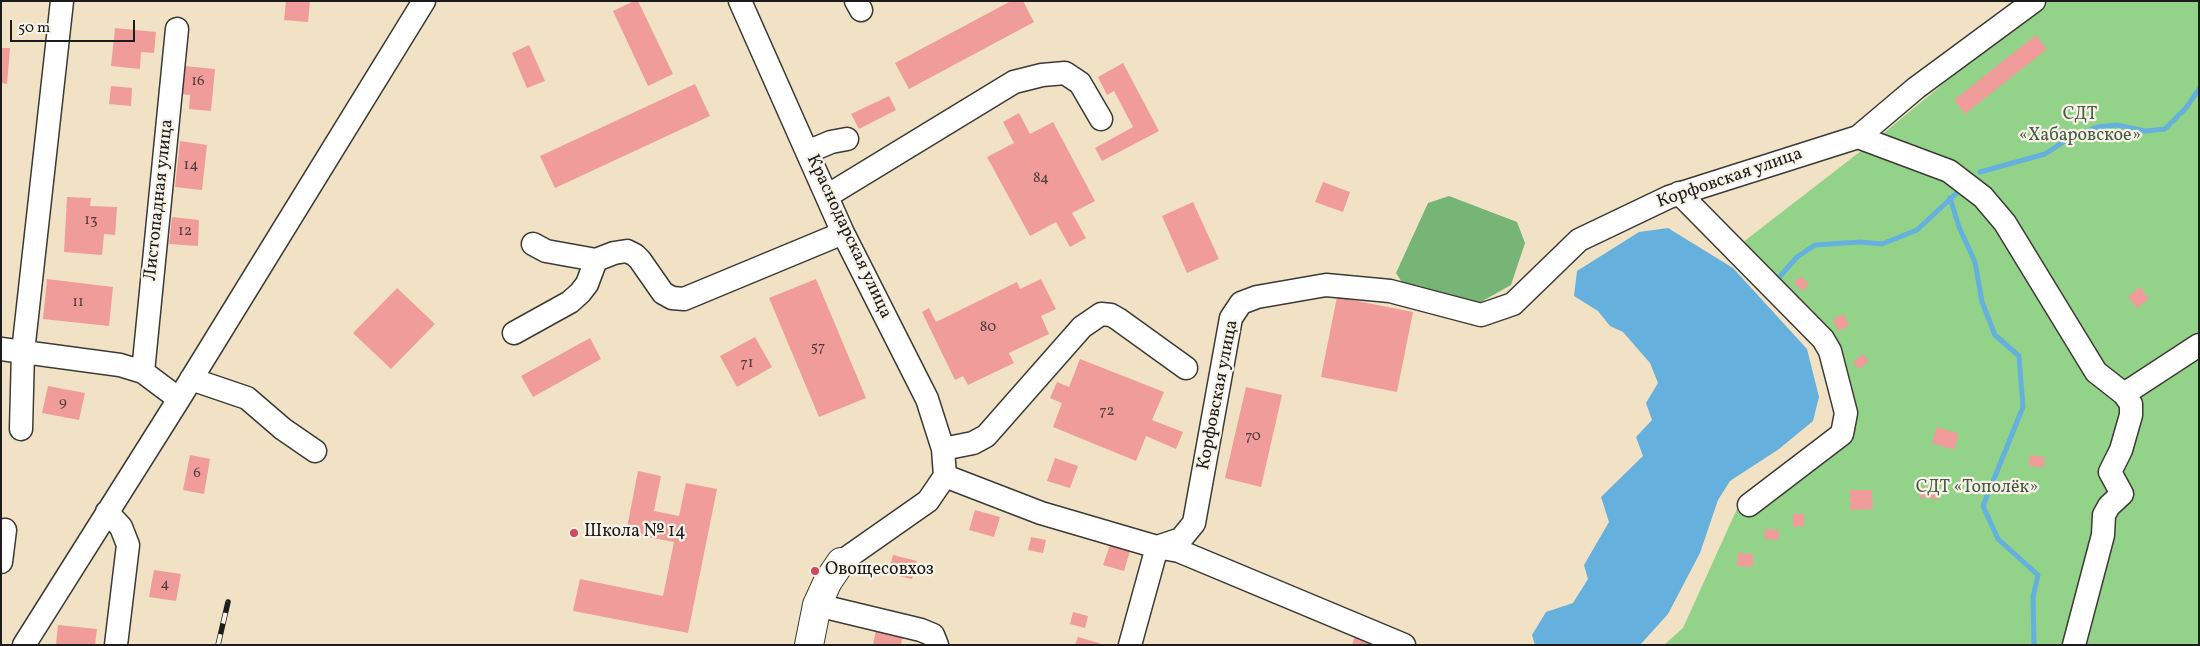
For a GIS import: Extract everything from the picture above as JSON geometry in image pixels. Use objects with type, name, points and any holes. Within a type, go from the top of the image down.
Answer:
[{"type":"main road","points":[[809,645],[817,605],[828,581],[841,562]]},
{"type":"street","points":[[21,429],[12,350],[62,1]]},
{"type":"street","points":[[24,645],[179,399],[424,1]]},
{"type":"street","name":"Краснодарская улица","points":[[740,1],[843,233],[926,398],[942,449],[945,476]]},
{"type":"street","name":"Корфовская улица","points":[[1157,547],[1181,539],[1194,523],[1231,318],[1241,304],[1257,297],[1326,285],[1390,291],[1481,315],[1513,304],[1579,240],[1679,194],[1858,137],[1916,88],[2034,1]]},
{"type":"street","name":"Листопадная улица","points":[[143,372],[177,29]]},
{"type":"street","points":[[827,196],[1014,82],[1042,75],[1065,73],[1080,83],[1101,119]]},
{"type":"street","points":[[1858,137],[1948,171],[1983,197],[2005,224],[2096,372],[2124,394],[2131,404],[2132,414],[2121,450],[2110,472],[2112,479],[2122,494],[2109,506],[2104,515],[2102,535],[2074,645]]},
{"type":"street","points":[[807,152],[831,142],[848,139]]},
{"type":"street","points":[[1679,194],[1823,338],[1832,358],[1846,413],[1842,434],[1749,505]]},
{"type":"street","points":[[533,244],[546,251],[596,260],[614,253],[628,251],[635,255],[663,293],[672,298],[684,299],[843,233]]},
{"type":"street","points":[[514,333],[575,298],[587,284],[596,260]]},
{"type":"street","points":[[942,449],[973,443],[986,436],[1082,327],[1101,314],[1118,318],[1186,368]]},
{"type":"street","points":[[2124,394],[2199,345]]},
{"type":"street","points":[[12,350],[120,365],[143,372],[179,399]]},
{"type":"street","points":[[191,379],[247,398],[283,429],[315,451]]},
{"type":"street","points":[[841,562],[928,501],[945,476],[1041,513],[1157,547],[1179,551],[1404,645]]},
{"type":"street","points":[[107,512],[121,527],[128,545],[116,645]]},
{"type":"street","points":[[1,562],[5,530]]},
{"type":"street","points":[[1130,645],[1157,547]]},
{"type":"street","points":[[817,605],[921,630],[933,636],[937,645]]},
{"type":"green space","name":"СДТ «Тополёк»","points":[[2043,1],[2199,1],[2199,645],[1664,645],[1683,628],[1741,500],[1836,425],[1819,345],[1729,253],[1879,137]]},
{"type":"green space","points":[[1449,196],[1517,222],[1525,243],[1511,285],[1479,303],[1403,284],[1396,273],[1428,203]]},
{"type":"water","points":[[1668,228],[1733,268],[1807,349],[1819,397],[1813,421],[1779,449],[1730,481],[1718,500],[1700,553],[1668,614],[1640,645],[1535,645],[1532,635],[1546,612],[1573,603],[1588,579],[1584,565],[1609,522],[1601,497],[1643,456],[1636,437],[1652,420],[1646,403],[1658,383],[1650,363],[1623,332],[1610,326],[1598,311],[1574,296],[1577,271],[1639,232]]},
{"type":"building","points":[[286,1],[310,1],[308,22],[284,20]]},
{"type":"building","points":[[638,1],[673,74],[648,86],[613,11]]},
{"type":"building","points":[[1011,1],[1023,1],[1034,22],[909,89],[895,63]]},
{"type":"building","points":[[115,28],[156,32],[154,53],[141,52],[140,69],[111,66]]},
{"type":"building","points":[[2036,35],[2047,49],[1965,114],[1954,100]]},
{"type":"building","points":[[529,45],[545,81],[527,88],[512,53]]},
{"type":"building","points":[[1,48],[10,48],[7,84],[1,83]]},
{"type":"building","points":[[1123,63],[1159,131],[1102,161],[1095,148],[1133,127],[1114,91],[1107,95],[1098,77]]},
{"type":"building","points":[[184,66],[215,69],[211,111],[189,109],[190,95],[181,94]]},
{"type":"building","points":[[695,84],[710,116],[555,188],[540,156]]},
{"type":"building","points":[[111,86],[132,88],[131,106],[109,104]]},
{"type":"building","points":[[889,96],[896,110],[859,129],[851,114]]},
{"type":"building","points":[[1019,113],[1030,134],[1053,122],[1095,201],[1072,213],[1086,238],[1070,247],[1056,222],[1030,236],[987,157],[1014,143],[1003,122]]},
{"type":"building","points":[[180,141],[207,145],[202,190],[175,187]]},
{"type":"building","points":[[1323,182],[1350,192],[1343,212],[1315,202]]},
{"type":"building","points":[[67,197],[91,198],[90,206],[117,207],[115,235],[104,234],[102,255],[64,252]]},
{"type":"building","points":[[1193,202],[1219,259],[1187,273],[1162,216]]},
{"type":"building","points":[[172,217],[199,220],[198,246],[169,244]]},
{"type":"building","points":[[1800,276],[1809,284],[1803,291],[1794,283]]},
{"type":"building","points":[[47,279],[113,287],[109,326],[43,319]]},
{"type":"building","points":[[816,279],[866,398],[819,417],[769,298]]},
{"type":"building","points":[[1041,279],[1056,309],[1041,316],[1049,334],[1009,353],[1014,363],[968,385],[963,376],[955,380],[922,312],[929,308],[936,322],[1017,282],[1020,289]]},
{"type":"building","points":[[2140,287],[2149,299],[2137,308],[2128,297]]},
{"type":"building","points":[[397,288],[435,324],[391,369],[353,333]]},
{"type":"building","points":[[1337,297],[1413,312],[1397,392],[1321,377]]},
{"type":"building","points":[[1844,314],[1849,326],[1838,331],[1833,319]]},
{"type":"building","points":[[755,337],[772,367],[737,387],[720,356]]},
{"type":"building","points":[[590,338],[601,359],[533,397],[521,376]]},
{"type":"building","points":[[1863,354],[1869,361],[1859,369],[1853,362]]},
{"type":"building","points":[[1080,359],[1164,392],[1152,420],[1183,432],[1176,449],[1146,436],[1136,461],[1053,427],[1062,403],[1050,398],[1057,382],[1069,387]]},
{"type":"building","points":[[48,386],[85,393],[79,420],[42,413]]},
{"type":"building","points":[[1246,387],[1282,395],[1261,487],[1225,478]]},
{"type":"building","points":[[1937,427],[1959,434],[1954,450],[1932,443]]},
{"type":"building","points":[[190,455],[210,459],[204,494],[183,490]]},
{"type":"building","points":[[2030,455],[2045,457],[2043,468],[2028,465]]},
{"type":"building","points":[[1055,458],[1078,466],[1070,488],[1047,481]]},
{"type":"building","points":[[638,471],[661,476],[654,511],[679,516],[686,483],[717,489],[688,633],[573,611],[580,579],[663,596],[674,542],[626,533]]},
{"type":"building","points":[[1921,487],[1940,489],[1939,499],[1921,498]]},
{"type":"building","points":[[1850,490],[1872,490],[1873,509],[1850,510]]},
{"type":"building","points":[[975,510],[1000,517],[994,537],[969,530]]},
{"type":"building","points":[[1793,514],[1804,514],[1804,526],[1793,527]]},
{"type":"building","points":[[1765,529],[1779,530],[1778,540],[1764,539]]},
{"type":"building","points":[[1031,537],[1046,540],[1043,553],[1028,550]]},
{"type":"building","points":[[1110,545],[1130,551],[1124,571],[1103,565]]},
{"type":"building","points":[[1738,553],[1753,554],[1753,567],[1737,566]]},
{"type":"building","points":[[893,555],[917,561],[912,579],[888,574]]},
{"type":"building","points":[[154,570],[181,574],[176,601],[149,597]]},
{"type":"building","points":[[1073,612],[1088,616],[1085,628],[1070,624]]},
{"type":"building","points":[[58,625],[97,629],[95,645],[56,645]]},
{"type":"building","points":[[877,625],[904,630],[901,645],[873,645]]},
{"type":"building","points":[[1356,633],[1378,645],[1352,645]]},
{"type":"building","points":[[1078,637],[1102,644],[1102,645],[1075,645]]},
{"type":"waterway","points":[[1980,172],[2045,154],[2068,139],[2097,127],[2117,125],[2145,131],[2165,129],[2186,108],[2199,89]]},
{"type":"waterway","points":[[1775,282],[1797,257],[1815,245],[1860,242],[1882,244],[1917,230],[1962,188]]},
{"type":"waterway","points":[[1950,198],[1959,227],[1975,262],[1982,302],[1995,335],[2019,356],[2023,407],[1983,506],[1998,539],[2038,575],[2033,597],[2034,645]]},
{"type":"railway","points":[[218,645],[228,602]]},
{"type":"place","name":"Школа № 14","points":[[574,533]]},
{"type":"place","name":"Овощесовхоз","points":[[815,571]]},
{"type":"park label","name":"СДТ «Хабаровское»","points":[[2080,126]]}]
